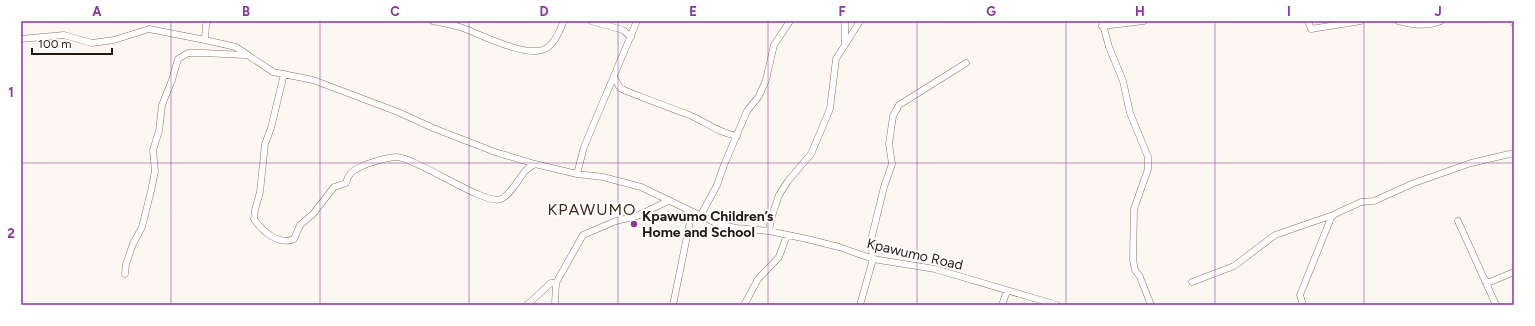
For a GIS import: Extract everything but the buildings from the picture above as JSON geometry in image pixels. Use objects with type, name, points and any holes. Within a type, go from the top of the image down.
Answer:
[{"type":"street","points":[[205,40],[206,24],[208,21]]},
{"type":"street","points":[[433,21],[462,28],[498,42],[527,50],[543,50],[554,42],[564,21]]},
{"type":"street","points":[[591,21],[623,30],[631,38]]},
{"type":"street","points":[[577,174],[584,147],[637,21]]},
{"type":"street","points":[[701,216],[717,185],[747,111],[759,96],[766,80],[774,45],[790,21]]},
{"type":"street","points":[[845,21],[845,44]]},
{"type":"street","points":[[769,231],[771,219],[779,195],[788,181],[811,154],[830,109],[836,59],[860,21]]},
{"type":"street","points":[[1144,21],[1102,24],[1109,47],[1124,81],[1130,113],[1148,157],[1148,169],[1134,209],[1133,260],[1135,270],[1140,277],[1151,305]]},
{"type":"street","points":[[1308,21],[1311,29],[1361,21]]},
{"type":"street","points":[[1398,21],[1416,25],[1432,24],[1441,21]]},
{"type":"street","name":"Kpawumo Road","points":[[21,39],[64,36],[92,43],[114,40],[149,29],[205,40],[236,48],[273,72],[313,80],[398,112],[433,128],[495,152],[535,164],[577,174],[603,177],[641,188],[718,224],[736,228],[769,231],[839,247],[873,259],[935,269],[1057,305]]},
{"type":"street","points":[[125,274],[126,264],[133,244],[142,227],[151,191],[155,171],[153,150],[158,131],[162,104],[172,80],[178,59],[188,53],[203,52],[247,55]]},
{"type":"street","points":[[860,305],[873,259],[871,240],[884,187],[892,164],[889,144],[893,116],[899,106],[966,63]]},
{"type":"street","points":[[284,74],[271,128],[265,144],[260,192],[254,219],[266,232],[280,240],[289,241],[294,239],[300,225],[313,214],[334,187],[346,183],[348,175],[357,168],[377,161],[397,157],[494,200],[501,199],[508,193],[527,170],[535,164]]},
{"type":"street","points":[[614,78],[620,88],[626,91],[687,114],[710,125],[714,129],[729,135],[737,136]]},
{"type":"street","points":[[1192,282],[1234,266],[1275,235],[1335,214],[1361,202],[1374,201],[1414,183],[1471,164],[1514,153]]},
{"type":"street","points":[[555,305],[556,283],[583,235],[616,221],[637,216],[668,201]]},
{"type":"street","points":[[673,305],[692,212]]},
{"type":"street","points":[[1303,305],[1300,295],[1331,218],[1335,214]]},
{"type":"street","points":[[1458,221],[1496,305]]},
{"type":"street","points":[[744,305],[758,279],[779,257],[787,235]]},
{"type":"street","points":[[1485,280],[1490,282],[1514,272]]},
{"type":"street","points":[[527,305],[551,283],[556,283]]},
{"type":"street","points":[[1002,305],[1007,291]]},
{"type":"place","name":"Kpawumo Children’s Home and School","points":[[634,224]]},
{"type":"district","name":"KPAWUMO","points":[[592,209]]}]
